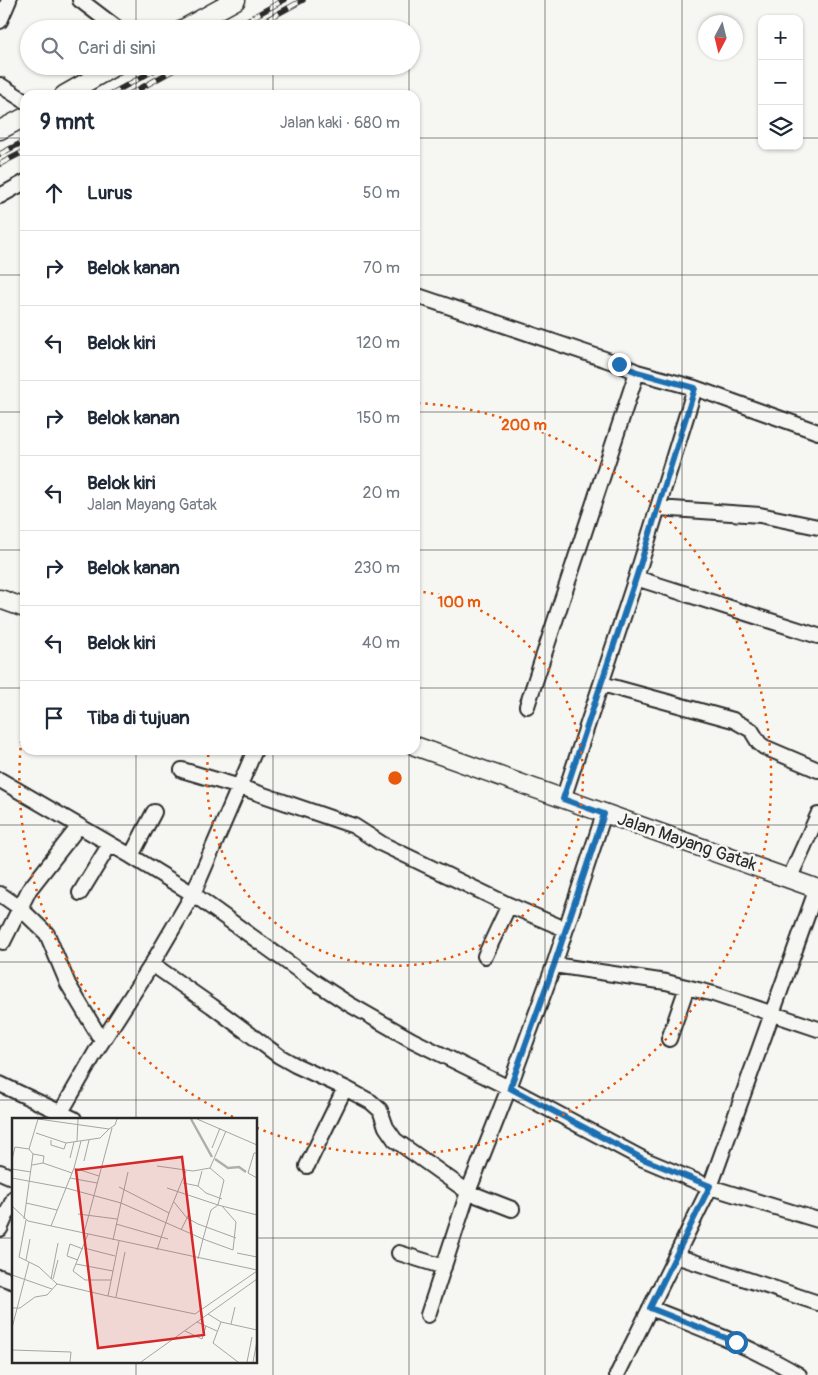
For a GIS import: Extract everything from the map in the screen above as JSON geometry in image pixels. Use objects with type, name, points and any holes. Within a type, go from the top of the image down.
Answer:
[{"type":"street","points":[[0,21],[9,0]]},
{"type":"street","points":[[80,0],[106,20]]},
{"type":"street","points":[[199,20],[236,0]]},
{"type":"street","points":[[73,90],[99,75]]},
{"type":"street","points":[[0,85],[20,98]]},
{"type":"street","points":[[0,130],[20,120]]},
{"type":"street","points":[[0,196],[20,185]]},
{"type":"street","points":[[420,297],[619,364],[637,372],[695,388],[818,432]]},
{"type":"street","points":[[527,706],[637,372]]},
{"type":"street","points":[[563,799],[602,684],[695,388]]},
{"type":"street","points":[[658,508],[760,515],[818,526]]},
{"type":"street","points":[[636,578],[818,636]]},
{"type":"street","points":[[0,599],[20,606]]},
{"type":"street","points":[[602,684],[738,722],[751,730],[764,748],[818,770]]},
{"type":"street","name":"Jalan Mayang Gatak","points":[[420,748],[818,888]]},
{"type":"street","points":[[0,1084],[64,1116],[100,1044],[152,964],[193,894],[253,755]]},
{"type":"street","points":[[182,770],[240,787],[354,826],[382,844],[508,905],[566,929]]},
{"type":"street","points":[[0,780],[193,894],[312,980],[348,1004],[412,1040],[510,1088],[643,1159],[710,1186],[818,1220]]},
{"type":"street","points":[[131,856],[154,812]]},
{"type":"street","points":[[428,1315],[468,1192],[510,1088],[554,965],[604,814]]},
{"type":"street","points":[[790,878],[818,815]]},
{"type":"street","points":[[4,942],[29,890],[79,826]]},
{"type":"street","points":[[80,893],[110,844]]},
{"type":"street","points":[[619,1370],[710,1186],[818,888]]},
{"type":"street","points":[[0,894],[20,908],[47,934],[68,984],[100,1044]]},
{"type":"street","points":[[485,956],[508,905]]},
{"type":"street","points":[[152,964],[278,1056],[371,1102],[380,1110],[386,1127],[395,1140],[468,1192],[512,1209]]},
{"type":"street","points":[[554,965],[618,974],[687,987],[714,994],[818,1029]]},
{"type":"street","points":[[668,1039],[687,987]]},
{"type":"street","points":[[306,1166],[345,1088]]},
{"type":"street","points":[[0,1172],[12,1177]]},
{"type":"street","points":[[0,1229],[12,1202]]},
{"type":"street","points":[[399,1252],[444,1267]]},
{"type":"street","points":[[676,1256],[818,1303]]},
{"type":"street","points":[[0,1277],[12,1281]]},
{"type":"street","points":[[650,1308],[736,1342],[769,1357],[799,1375]]},
{"type":"railway","points":[[247,20],[284,0]]},
{"type":"railway","points":[[266,20],[303,0]]},
{"type":"railway","points":[[118,90],[146,75]]},
{"type":"railway","points":[[137,90],[165,75]]},
{"type":"railway","points":[[0,154],[20,144]]},
{"type":"railway","points":[[0,164],[20,154]]},
{"type":"route","points":[[619,364],[637,372],[695,388],[602,684],[563,799],[604,814],[554,965],[510,1088],[643,1159],[710,1186],[650,1308],[736,1342]]}]
